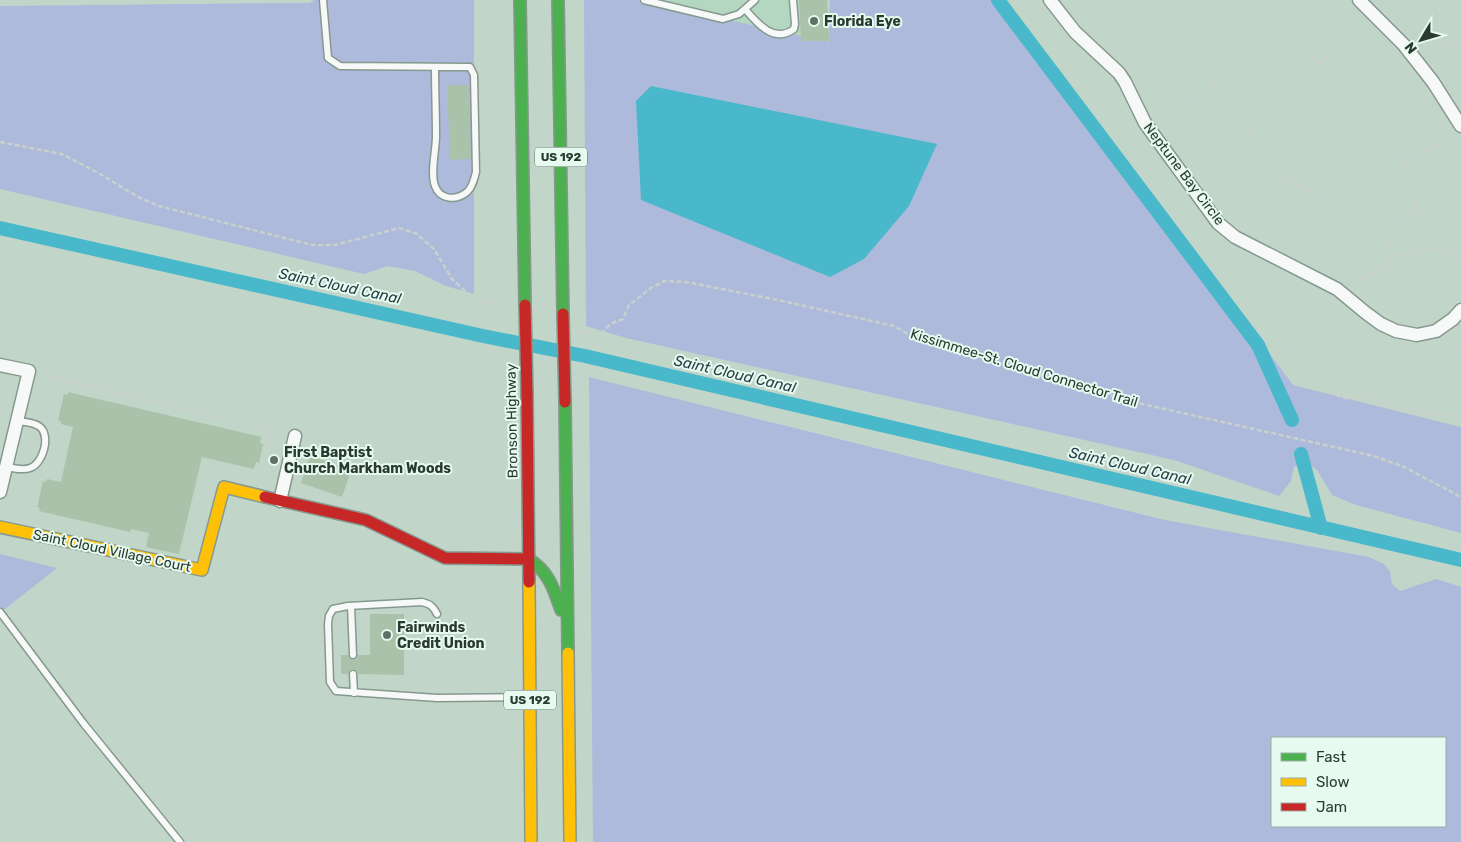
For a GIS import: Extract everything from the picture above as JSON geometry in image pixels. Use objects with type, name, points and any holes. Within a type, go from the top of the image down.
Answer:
[{"type":"main road","name":"Bronson Highway","points":[[520,0],[532,842]]},
{"type":"main road","name":"US 192","points":[[558,0],[570,842]]},
{"type":"main road","name":"Saint Cloud Village Court","points":[[0,527],[202,570],[224,487],[366,520],[445,558],[528,558]]},
{"type":"main road","points":[[528,558],[537,563],[548,576],[567,626]]},
{"type":"street","name":"Neptune Bay Circle","points":[[1050,0],[1075,32],[1119,73],[1144,123],[1218,223],[1235,237],[1337,289],[1381,324],[1396,331],[1417,335],[1436,330],[1453,319],[1461,310]]},
{"type":"street","points":[[1358,0],[1404,45],[1433,82],[1461,126]]},
{"type":"street","points":[[0,365],[29,371],[0,492]]},
{"type":"street","points":[[280,501],[295,436]]},
{"type":"lane","points":[[323,0],[328,58],[340,66],[470,67],[474,76],[476,172],[474,182],[467,192],[456,198],[447,198],[439,193],[434,185],[436,138],[434,67]]},
{"type":"lane","points":[[644,0],[661,2],[723,19],[738,14],[755,0]]},
{"type":"lane","points":[[745,9],[764,29],[778,34],[786,33],[794,29],[793,0]]},
{"type":"lane","points":[[6,466],[25,470],[33,468],[38,463],[43,452],[46,436],[43,430],[38,425],[17,421]]},
{"type":"lane","points":[[437,614],[434,607],[422,602],[351,606],[333,609],[329,616],[328,624],[330,682],[336,691],[437,698],[530,697]]},
{"type":"lane","points":[[351,606],[352,655]]},
{"type":"lane","points":[[0,612],[84,724],[180,842]]},
{"type":"lane","points":[[353,674],[354,692]]},
{"type":"path","points":[[1081,9],[1091,0]]},
{"type":"path","points":[[1157,0],[1171,20],[1188,36],[1216,84],[1248,126],[1254,142],[1273,170],[1287,181],[1327,196],[1352,211],[1390,225],[1400,221],[1416,204]]},
{"type":"path","points":[[1238,0],[1254,14],[1283,32],[1320,63],[1370,125],[1381,142],[1404,163],[1409,173],[1416,204],[1434,248]]},
{"type":"path","points":[[1436,0],[1430,16],[1435,38],[1443,45],[1461,41]]},
{"type":"path","points":[[1320,63],[1355,24]]},
{"type":"path","points":[[1165,118],[1216,84]]},
{"type":"path","points":[[1404,163],[1436,146],[1445,146],[1461,138]]},
{"type":"path","points":[[0,142],[62,154],[138,197],[159,206],[312,244],[335,245],[399,228],[417,234],[434,249],[452,279],[475,300]]},
{"type":"path","points":[[1253,225],[1287,181]]},
{"type":"path","points":[[1383,301],[1385,296],[1383,270],[1388,258],[1390,225]]},
{"type":"path","points":[[1388,258],[1434,248],[1461,258]]},
{"type":"path","points":[[1360,281],[1367,275],[1383,270]]},
{"type":"path","name":"Kissimmee-St. Cloud Connector Trail","points":[[601,335],[610,324],[623,319],[629,305],[651,288],[664,281],[686,282],[894,326],[908,334],[1005,366],[1129,402],[1374,456],[1404,467],[1461,497]]},
{"type":"path","points":[[1282,285],[1267,308],[1270,325],[1279,341],[1304,362],[1330,393],[1345,398],[1364,400],[1427,415],[1461,417]]},
{"type":"path","points":[[1456,347],[1461,353]]},
{"type":"path","points":[[1364,400],[1388,351]]},
{"type":"path","points":[[50,377],[271,430],[257,495]]},
{"type":"shaded area","points":[[314,0],[474,0],[474,294],[446,286],[415,271],[388,266],[364,274],[0,189],[0,6],[310,3]]},
{"type":"shaded area","points":[[584,0],[636,0],[829,42],[830,0],[1006,0],[1293,385],[1461,427],[1461,533],[1356,505],[1332,495],[1317,470],[1305,461],[1294,467],[1291,481],[1279,496],[1174,460],[626,338],[586,326]]},
{"type":"shaded area","points":[[636,0],[830,0],[829,42]]},
{"type":"shaded area","points":[[589,377],[1165,520],[1369,557],[1384,564],[1390,571],[1392,584],[1400,591],[1436,579],[1461,587],[1461,842],[593,842]]},
{"type":"shaded area","points":[[0,554],[57,568],[0,613]]},
{"type":"water","points":[[651,86],[937,144],[909,206],[864,259],[830,277],[641,200],[636,101]]},
{"type":"building","name":"Florida Eye","points":[[799,0],[827,0],[829,41],[801,41]]},
{"type":"building","points":[[447,85],[468,85],[471,159],[450,160]]},
{"type":"building","points":[[68,392],[261,437],[260,443],[263,444],[259,463],[256,462],[254,469],[202,457],[179,554],[146,547],[149,533],[131,529],[130,532],[39,511],[40,508],[37,507],[43,481],[46,482],[47,479],[61,482],[73,427],[61,424],[61,421],[58,420],[64,394],[68,395]]},
{"type":"building","points":[[310,456],[351,470],[342,497],[301,483]]},
{"type":"building","name":"Fairwinds Credit Union","points":[[370,614],[404,614],[404,675],[358,674],[353,669],[348,674],[341,674],[341,655],[348,655],[353,660],[358,655],[370,655]]},
{"type":"waterway","points":[[998,0],[1258,345],[1292,420]]},
{"type":"waterway","name":"Saint Cloud Canal","points":[[0,228],[483,336],[585,356],[1461,560]]},
{"type":"waterway","points":[[1301,454],[1321,528]]},
{"type":"traffic: fast","points":[[520,0],[525,305]]},
{"type":"traffic: fast","points":[[558,0],[563,314]]},
{"type":"traffic: fast","points":[[565,402],[568,653]]},
{"type":"traffic: fast","points":[[528,559],[535,563],[545,574],[553,588],[561,610]]},
{"type":"traffic: slow","points":[[0,527],[202,570],[224,487],[265,497]]},
{"type":"traffic: slow","points":[[529,582],[531,842]]},
{"type":"traffic: slow","points":[[568,653],[570,842]]},
{"type":"traffic: jam","points":[[525,305],[527,393]]},
{"type":"traffic: jam","points":[[563,314],[565,402]]},
{"type":"traffic: jam","points":[[527,393],[529,582]]},
{"type":"traffic: jam","points":[[265,497],[366,520],[445,558],[528,559]]},
{"type":"place","name":"Florida Eye","points":[[814,21]]},
{"type":"place","name":"First Baptist Church Markham Woods","points":[[274,460]]},
{"type":"place","name":"Fairwinds Credit Union","points":[[387,635]]}]
